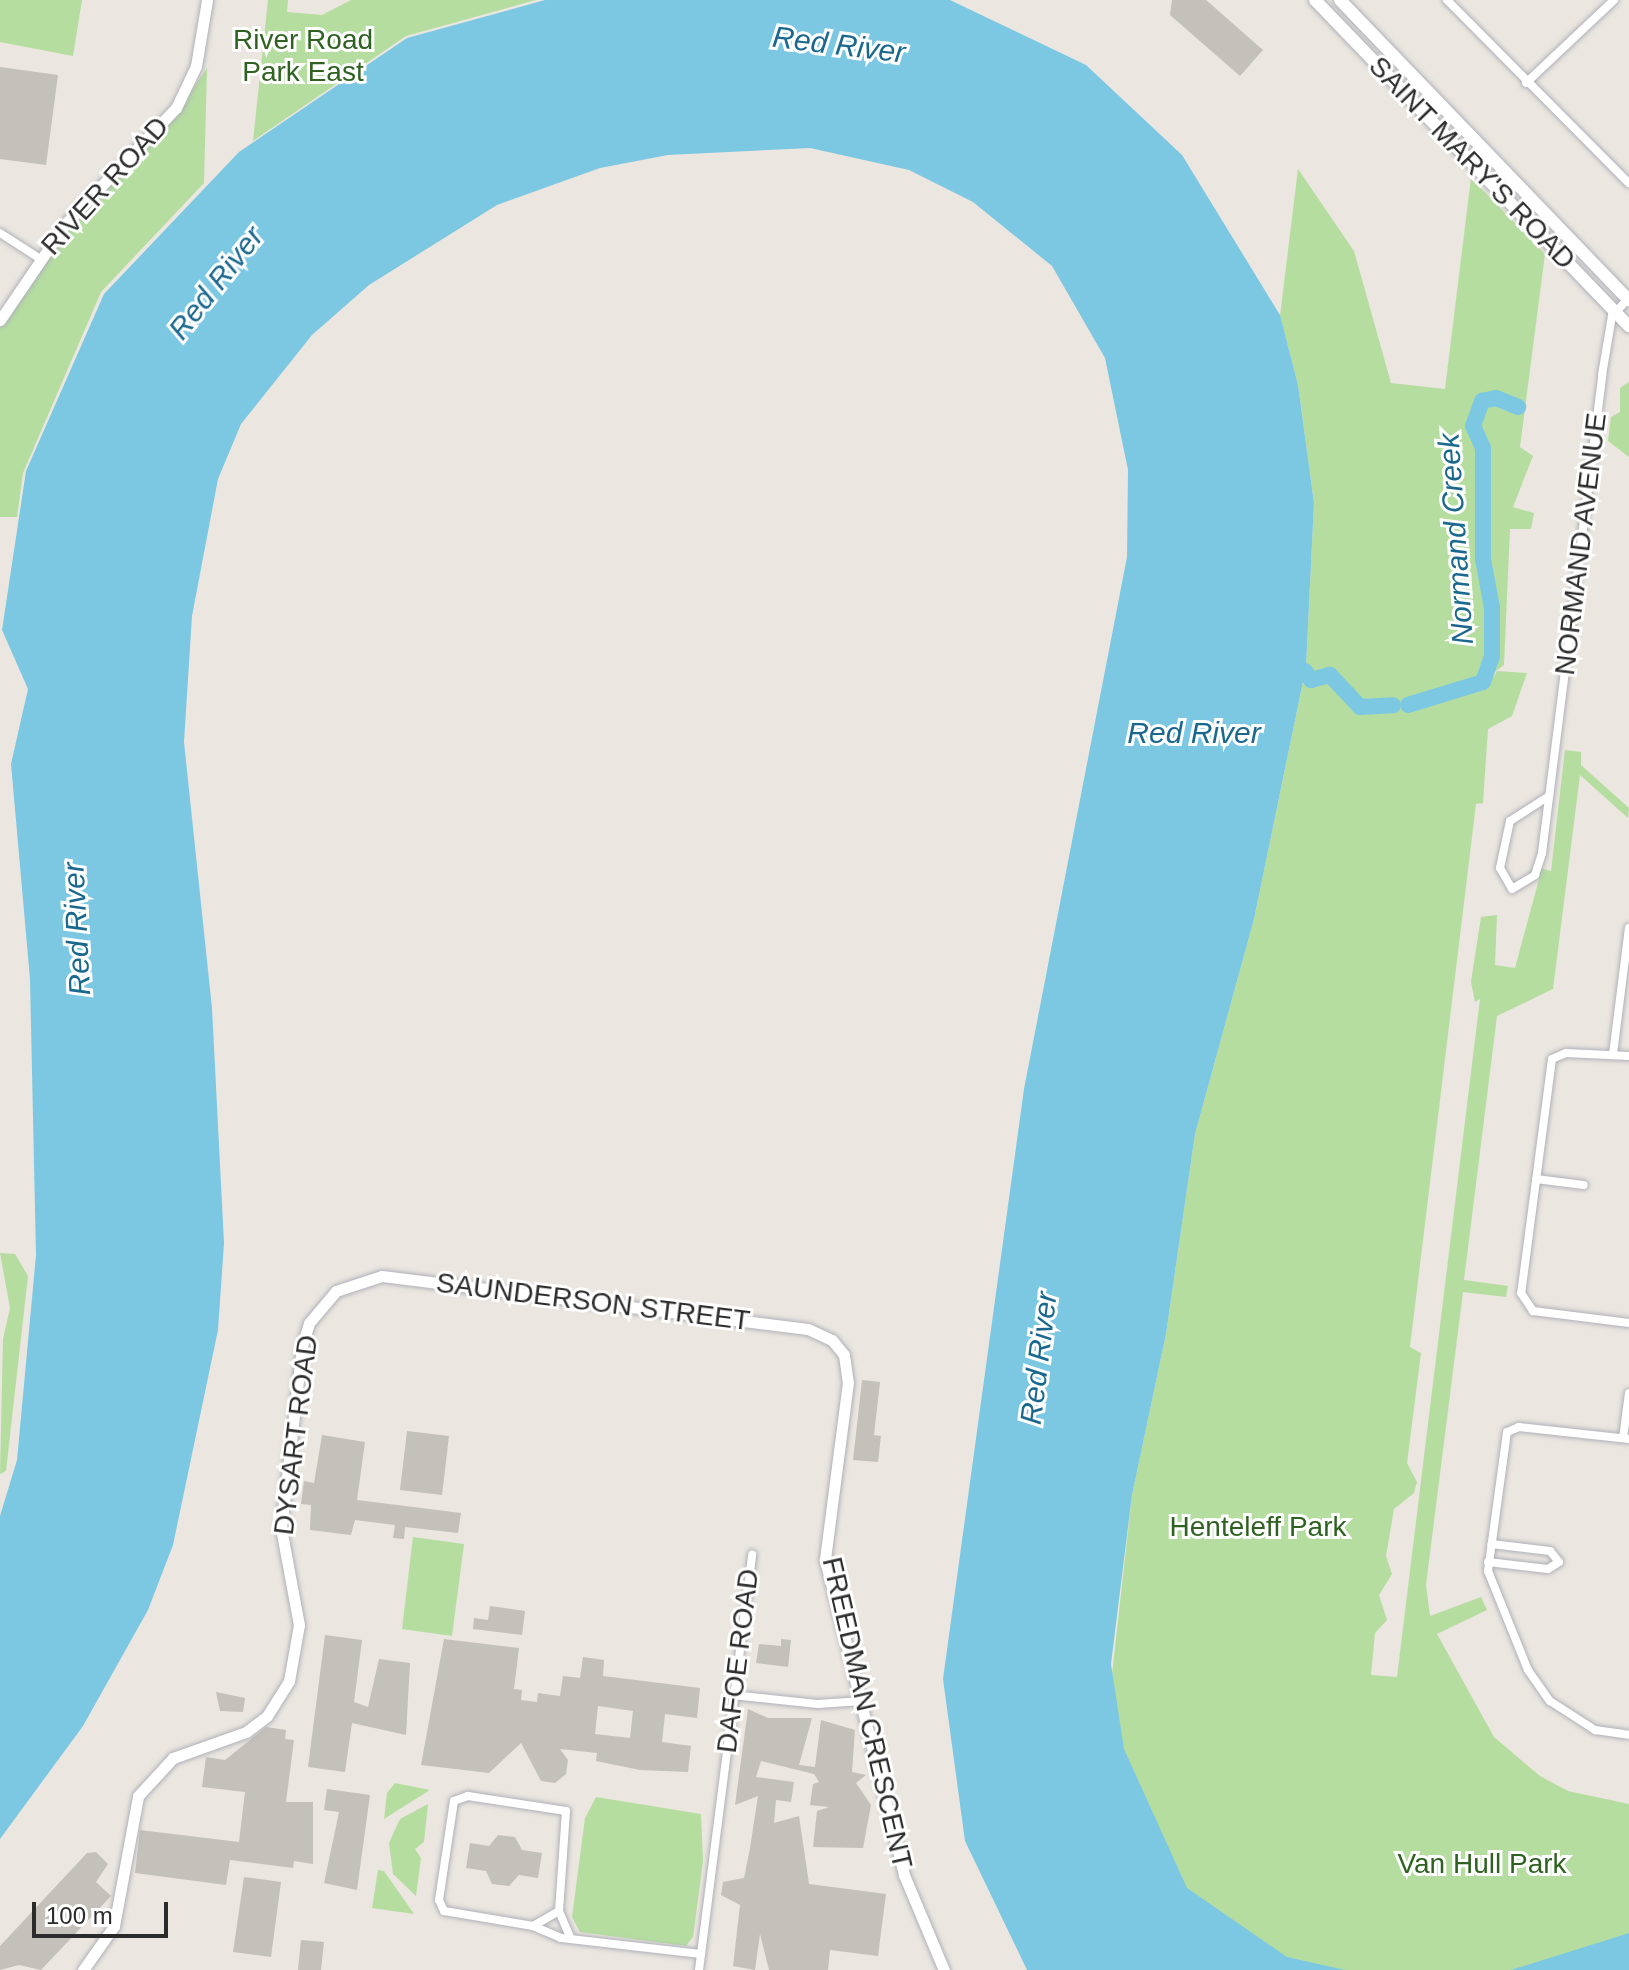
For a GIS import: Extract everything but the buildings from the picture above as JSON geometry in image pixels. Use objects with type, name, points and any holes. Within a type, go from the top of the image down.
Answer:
[{"type":"main road","name":"SAINT MARY'S ROAD","points":[[1315,0],[1629,326]]},
{"type":"main road","name":"SAINT MARY'S ROAD","points":[[1340,0],[1628,300]]},
{"type":"street","name":"RIVER ROAD","points":[[0,320],[39,258],[176,108],[196,66],[207,0]]},
{"type":"street","points":[[1447,0],[1526,83],[1629,183]]},
{"type":"street","points":[[1526,83],[1614,0]]},
{"type":"street","points":[[0,233],[39,258]]},
{"type":"street","points":[[1616,312],[1628,300]]},
{"type":"street","name":"NORMAND AVENUE","points":[[1549,796],[1510,821],[1500,868],[1512,889],[1535,875],[1549,796],[1616,312]]},
{"type":"street","points":[[1613,1054],[1629,928]]},
{"type":"street","points":[[1629,1056],[1566,1053],[1552,1059],[1522,1301],[1533,1311],[1629,1323]]},
{"type":"street","points":[[1536,1179],[1584,1185]]},
{"type":"street","name":"SAUNDERSON STREET","points":[[336,1291],[365,1278],[398,1276],[808,1329],[832,1340],[844,1355]]},
{"type":"street","name":"DYSART ROAD","points":[[83,1970],[114,1926],[138,1796],[173,1758],[246,1732],[267,1716],[289,1681],[299,1625],[284,1564],[283,1500],[302,1346],[309,1323],[336,1291]]},
{"type":"street","name":"FREEDMAN CRESCENT","points":[[844,1355],[848,1382],[825,1560],[904,1875],[944,1970]]},
{"type":"street","points":[[1629,1393],[1626,1439],[1519,1427],[1507,1432],[1488,1562],[1490,1589],[1538,1686],[1579,1724],[1629,1735]]},
{"type":"street","points":[[1488,1562],[1548,1569],[1559,1562],[1550,1551],[1491,1544]]},
{"type":"street","name":"DAFOE ROAD","points":[[699,1970],[752,1554]]},
{"type":"street","points":[[732,1695],[818,1704],[862,1701]]},
{"type":"street","points":[[570,1937],[559,1911],[566,1811],[468,1796],[454,1801],[439,1900],[444,1911],[533,1926],[541,1933],[570,1937],[701,1954]]},
{"type":"street","points":[[533,1926],[559,1911]]},
{"type":"green space","points":[[0,0],[82,0],[73,56],[0,42]]},
{"type":"green space","name":"River Road Park East","points":[[268,0],[288,0],[287,12],[322,15],[351,0],[536,0],[406,36],[253,141]]},
{"type":"green space","points":[[207,68],[204,183],[101,292],[23,473],[17,517],[0,517],[0,328],[66,229],[164,131]]},
{"type":"green space","name":"Henteleff Park","points":[[1298,169],[1354,251],[1391,383],[1445,389],[1471,178],[1545,254],[1520,447],[1533,456],[1513,507],[1534,513],[1531,529],[1510,529],[1504,665],[1492,674],[1492,679],[1497,671],[1527,673],[1512,716],[1488,729],[1483,803],[1476,804],[1410,1347],[1421,1353],[1407,1463],[1417,1482],[1414,1493],[1394,1509],[1386,1556],[1392,1574],[1379,1595],[1387,1620],[1375,1633],[1371,1675],[1397,1677],[1480,999],[1475,1002],[1471,982],[1481,917],[1497,915],[1495,965],[1515,968],[1539,879],[1527,875],[1534,866],[1551,871],[1565,750],[1581,752],[1581,765],[1629,808],[1628,818],[1580,775],[1553,989],[1497,1016],[1464,1280],[1508,1286],[1506,1297],[1463,1292],[1426,1585],[1430,1616],[1481,1597],[1487,1610],[1437,1634],[1494,1737],[1540,1776],[1568,1791],[1629,1804],[1629,1939],[1536,1970],[1291,1970],[1188,1898],[1123,1769],[1109,1701],[1132,1495],[1166,1334],[1195,1134],[1254,919],[1306,667],[1314,503],[1298,385],[1280,316]]},
{"type":"green space","points":[[1629,382],[1629,457],[1608,441],[1611,417],[1620,412],[1620,388]]},
{"type":"green space","points":[[0,1253],[15,1254],[28,1276],[6,1471],[0,1474],[3,1339],[10,1308]]},
{"type":"green space","points":[[413,1537],[464,1544],[452,1636],[402,1629]]},
{"type":"green space","points":[[395,1783],[430,1790],[384,1819],[387,1793]]},
{"type":"green space","points":[[596,1797],[701,1814],[703,1861],[693,1937],[686,1946],[580,1932],[572,1917],[585,1818]]},
{"type":"green space","points":[[428,1804],[424,1842],[415,1849],[421,1858],[416,1896],[393,1874],[389,1843],[400,1819]]},
{"type":"green space","points":[[378,1870],[384,1871],[414,1914],[372,1908]]},
{"type":"water","name":"Red River","points":[[545,0],[950,0],[1086,65],[1182,155],[1280,315],[1298,385],[1314,503],[1306,667],[1254,919],[1195,1134],[1166,1334],[1132,1495],[1111,1664],[1124,1749],[1187,1888],[1287,1957],[1345,1970],[1027,1970],[965,1841],[943,1679],[1024,1089],[1127,557],[1128,470],[1105,358],[1052,266],[973,202],[909,170],[810,148],[668,155],[600,168],[497,205],[369,285],[312,335],[241,424],[218,479],[192,616],[184,742],[212,1008],[224,1243],[218,1330],[173,1545],[148,1610],[83,1726],[0,1839],[0,1516],[17,1460],[36,1255],[30,979],[11,764],[28,689],[2,630],[26,471],[104,294],[239,152],[407,38]]},
{"type":"water","points":[[1629,1933],[1629,1970],[1511,1970]]},
{"type":"waterway","name":"Normand Creek","points":[[1408,705],[1483,682],[1492,656],[1492,608],[1483,559],[1483,448],[1473,426],[1482,401],[1496,398],[1518,407]]},
{"type":"waterway","name":"Normand Creek","points":[[1305,671],[1311,680],[1330,675],[1360,707],[1393,705]]},
{"type":"park label","name":"Van Hull Park","points":[[1482,1864]]}]
